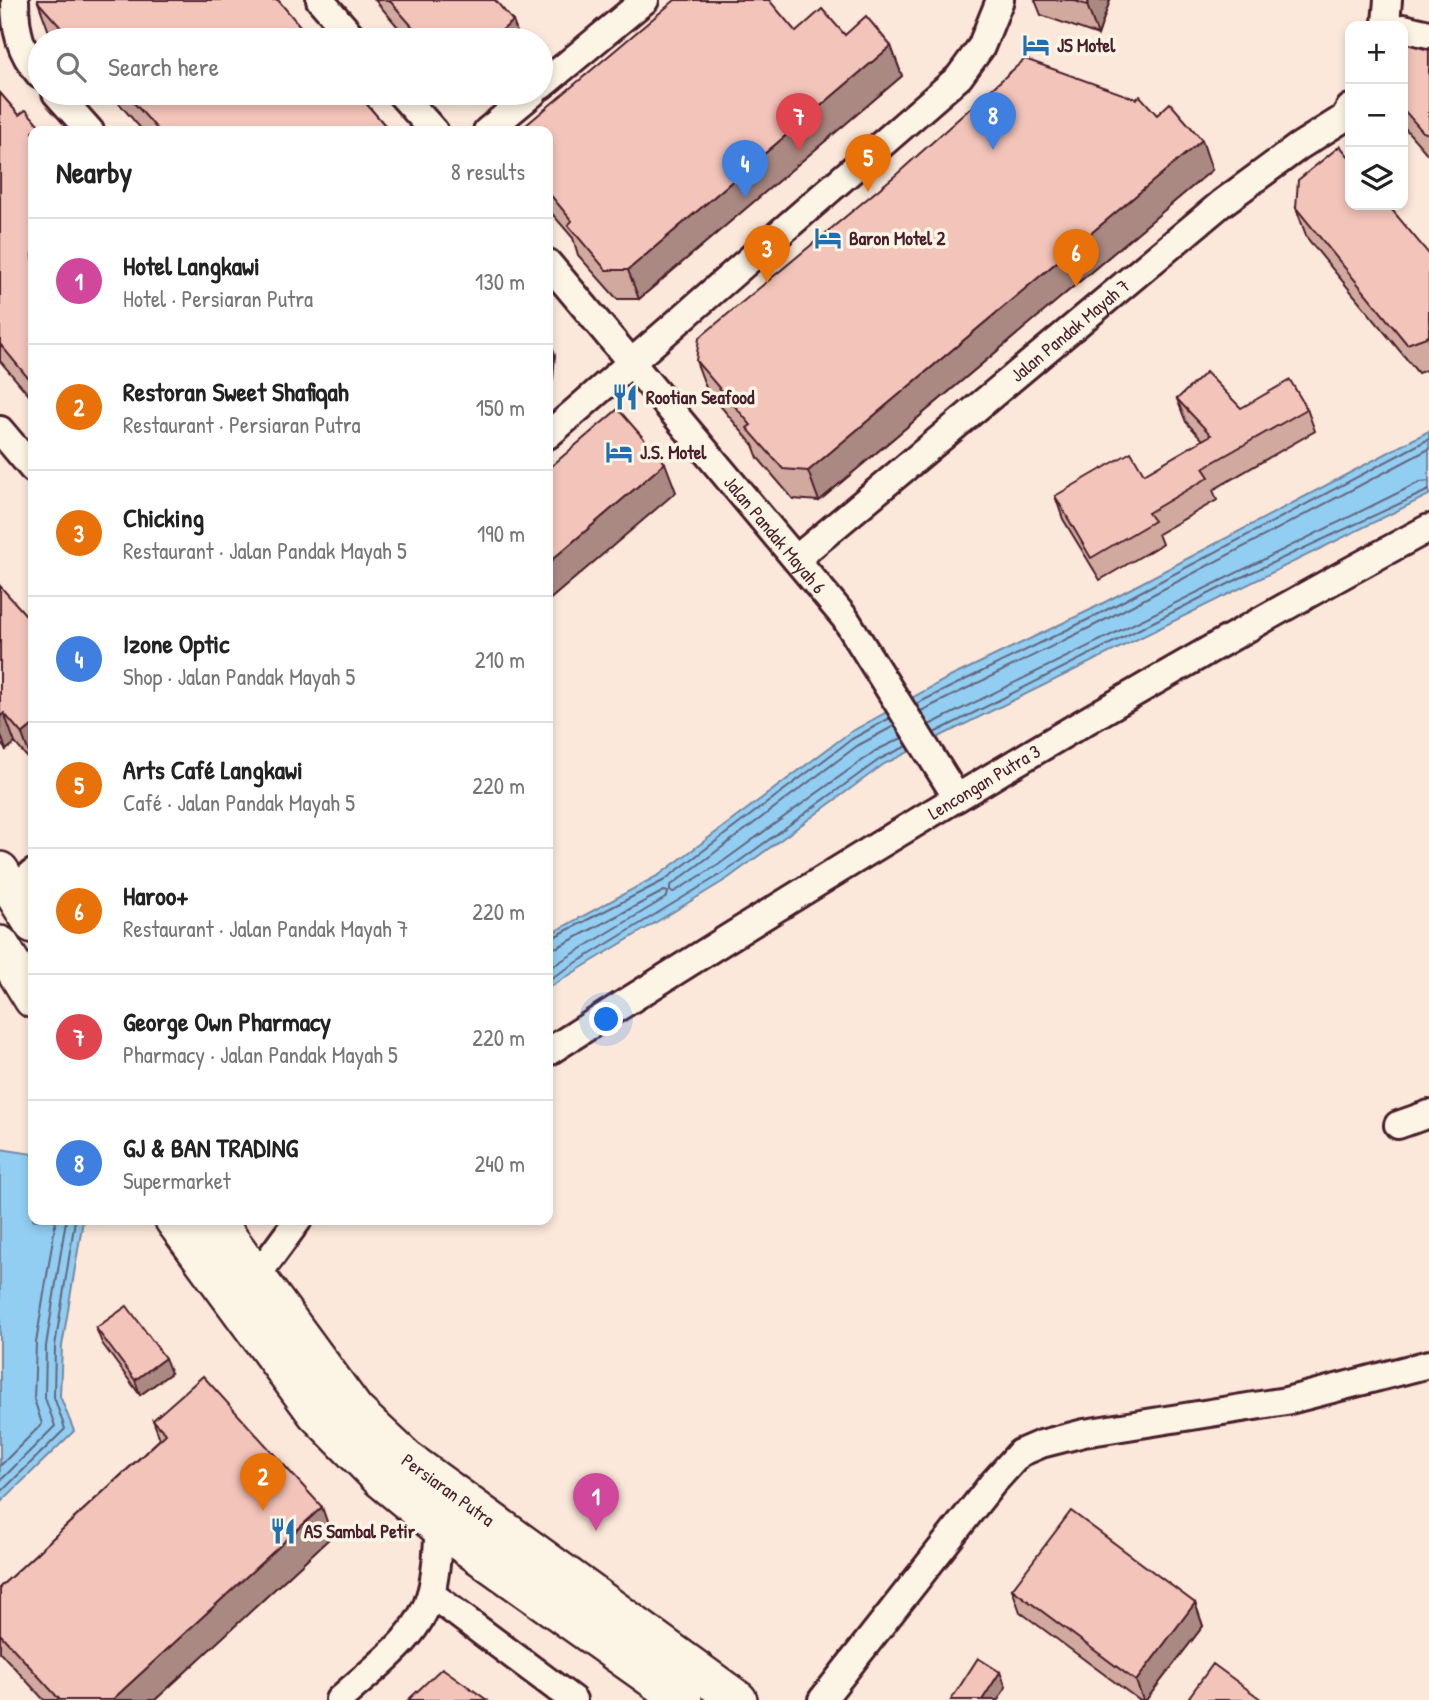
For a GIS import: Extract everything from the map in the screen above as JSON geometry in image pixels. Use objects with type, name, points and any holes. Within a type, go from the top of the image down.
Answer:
[{"type":"main road","points":[[15,878],[28,911]]},
{"type":"main road","points":[[0,945],[28,991]]},
{"type":"main road","name":"Persiaran Putra","points":[[178,1225],[316,1413],[381,1479],[439,1527],[683,1700]]},
{"type":"main road","name":"Persiaran Putra","points":[[219,1225],[355,1411],[406,1459],[737,1700]]},
{"type":"street","points":[[15,0],[15,27],[20,44],[28,56]]},
{"type":"street","points":[[320,0],[344,28]]},
{"type":"street","points":[[553,76],[645,0]]},
{"type":"street","points":[[553,431],[959,77],[981,47],[1000,0]]},
{"type":"street","points":[[1408,27],[1429,34]]},
{"type":"street","points":[[67,105],[86,126]]},
{"type":"street","points":[[411,105],[430,126]]},
{"type":"street","points":[[492,126],[518,105]]},
{"type":"street","name":"Jalan Pandak Mayah 7","points":[[796,559],[1222,203],[1345,116]]},
{"type":"street","name":"Jalan Pandak Mayah 6","points":[[553,268],[852,627],[957,798]]},
{"type":"street","points":[[0,430],[28,463]]},
{"type":"street","name":"Lencongan Putra 3","points":[[553,1049],[729,936],[957,798],[1156,681],[1429,528]]},
{"type":"street","points":[[1398,1125],[1429,1114]]},
{"type":"street","points":[[256,1277],[294,1225]]},
{"type":"street","points":[[822,1700],[992,1484],[1020,1453],[1041,1444],[1084,1433],[1286,1401],[1429,1364]]},
{"type":"street","points":[[339,1700],[403,1641],[418,1622],[431,1594],[439,1527]]},
{"type":"street","points":[[431,1594],[573,1700]]},
{"type":"water","points":[[1429,431],[1429,495],[884,764],[727,879],[553,985],[553,932],[659,875],[849,733],[946,679],[1090,610]]},
{"type":"water","points":[[0,1149],[28,1153],[28,1225],[82,1225],[62,1346],[60,1396],[74,1431],[0,1503]]},
{"type":"building","points":[[278,0],[302,28],[61,28],[38,2]]},
{"type":"building","points":[[389,0],[495,0],[513,21],[505,28],[414,28]]},
{"type":"building","points":[[675,0],[769,0],[796,32],[822,9],[845,35],[866,16],[891,46],[628,270],[606,270],[568,225],[572,221],[553,198],[553,126],[525,126]]},
{"type":"building","points":[[1072,0],[1089,0],[1087,5]]},
{"type":"building","points":[[1408,44],[1429,50],[1429,134],[1423,132],[1408,115]]},
{"type":"building","points":[[1025,59],[1136,99],[1140,96],[1157,115],[1170,103],[1202,140],[808,471],[783,469],[747,428],[751,425],[696,361],[699,338],[897,174]]},
{"type":"building","points":[[0,93],[19,115],[26,110],[40,126],[28,126],[28,378],[0,344]]},
{"type":"building","points":[[136,105],[367,105],[386,126],[155,126]]},
{"type":"building","points":[[1340,146],[1345,152],[1345,210],[1392,210],[1429,254],[1429,336],[1407,344],[1296,208],[1298,180]]},
{"type":"building","points":[[1206,372],[1241,408],[1290,380],[1307,409],[1203,468],[1209,477],[1148,513],[1154,521],[1091,558],[1055,496],[1131,452],[1144,474],[1211,435],[1177,399]]},
{"type":"building","points":[[618,409],[665,463],[553,559],[553,465]]},
{"type":"building","points":[[0,586],[28,617],[28,729],[22,734],[4,713],[0,717]]},
{"type":"building","points":[[127,1306],[165,1358],[135,1380],[96,1328]]},
{"type":"building","points":[[203,1376],[322,1507],[112,1700],[60,1700],[0,1634],[0,1587],[166,1434],[153,1420]]},
{"type":"building","points":[[1071,1511],[1195,1603],[1136,1681],[1012,1589]]},
{"type":"building","points":[[978,1658],[1000,1672],[982,1700],[951,1700]]},
{"type":"building","points":[[1213,1664],[1262,1700],[1193,1700],[1189,1697]]},
{"type":"building","points":[[442,1668],[487,1700],[408,1700]]},
{"type":"place","name":"JS Motel","points":[[1036,45]]},
{"type":"place","name":"GJ & BAN TRADING","points":[[993,150]]},
{"type":"place","name":"George Own Pharmacy","points":[[799,151]]},
{"type":"place","name":"Arts Café Langkawi","points":[[868,192]]},
{"type":"place","name":"Izone Optic","points":[[745,198]]},
{"type":"place","name":"Baron Motel 2","points":[[828,238]]},
{"type":"place","name":"Chicking","points":[[767,283]]},
{"type":"place","name":"Haroo+","points":[[1076,287]]},
{"type":"place","name":"Rootian Seafood","points":[[625,397]]},
{"type":"place","name":"J.S. Motel","points":[[619,452]]},
{"type":"place","name":"Restoran Sweet Shafiqah","points":[[263,1511]]},
{"type":"place","name":"AS Sambal Petir","points":[[283,1531]]},
{"type":"place","name":"Hotel Langkawi","points":[[596,1531]]}]
